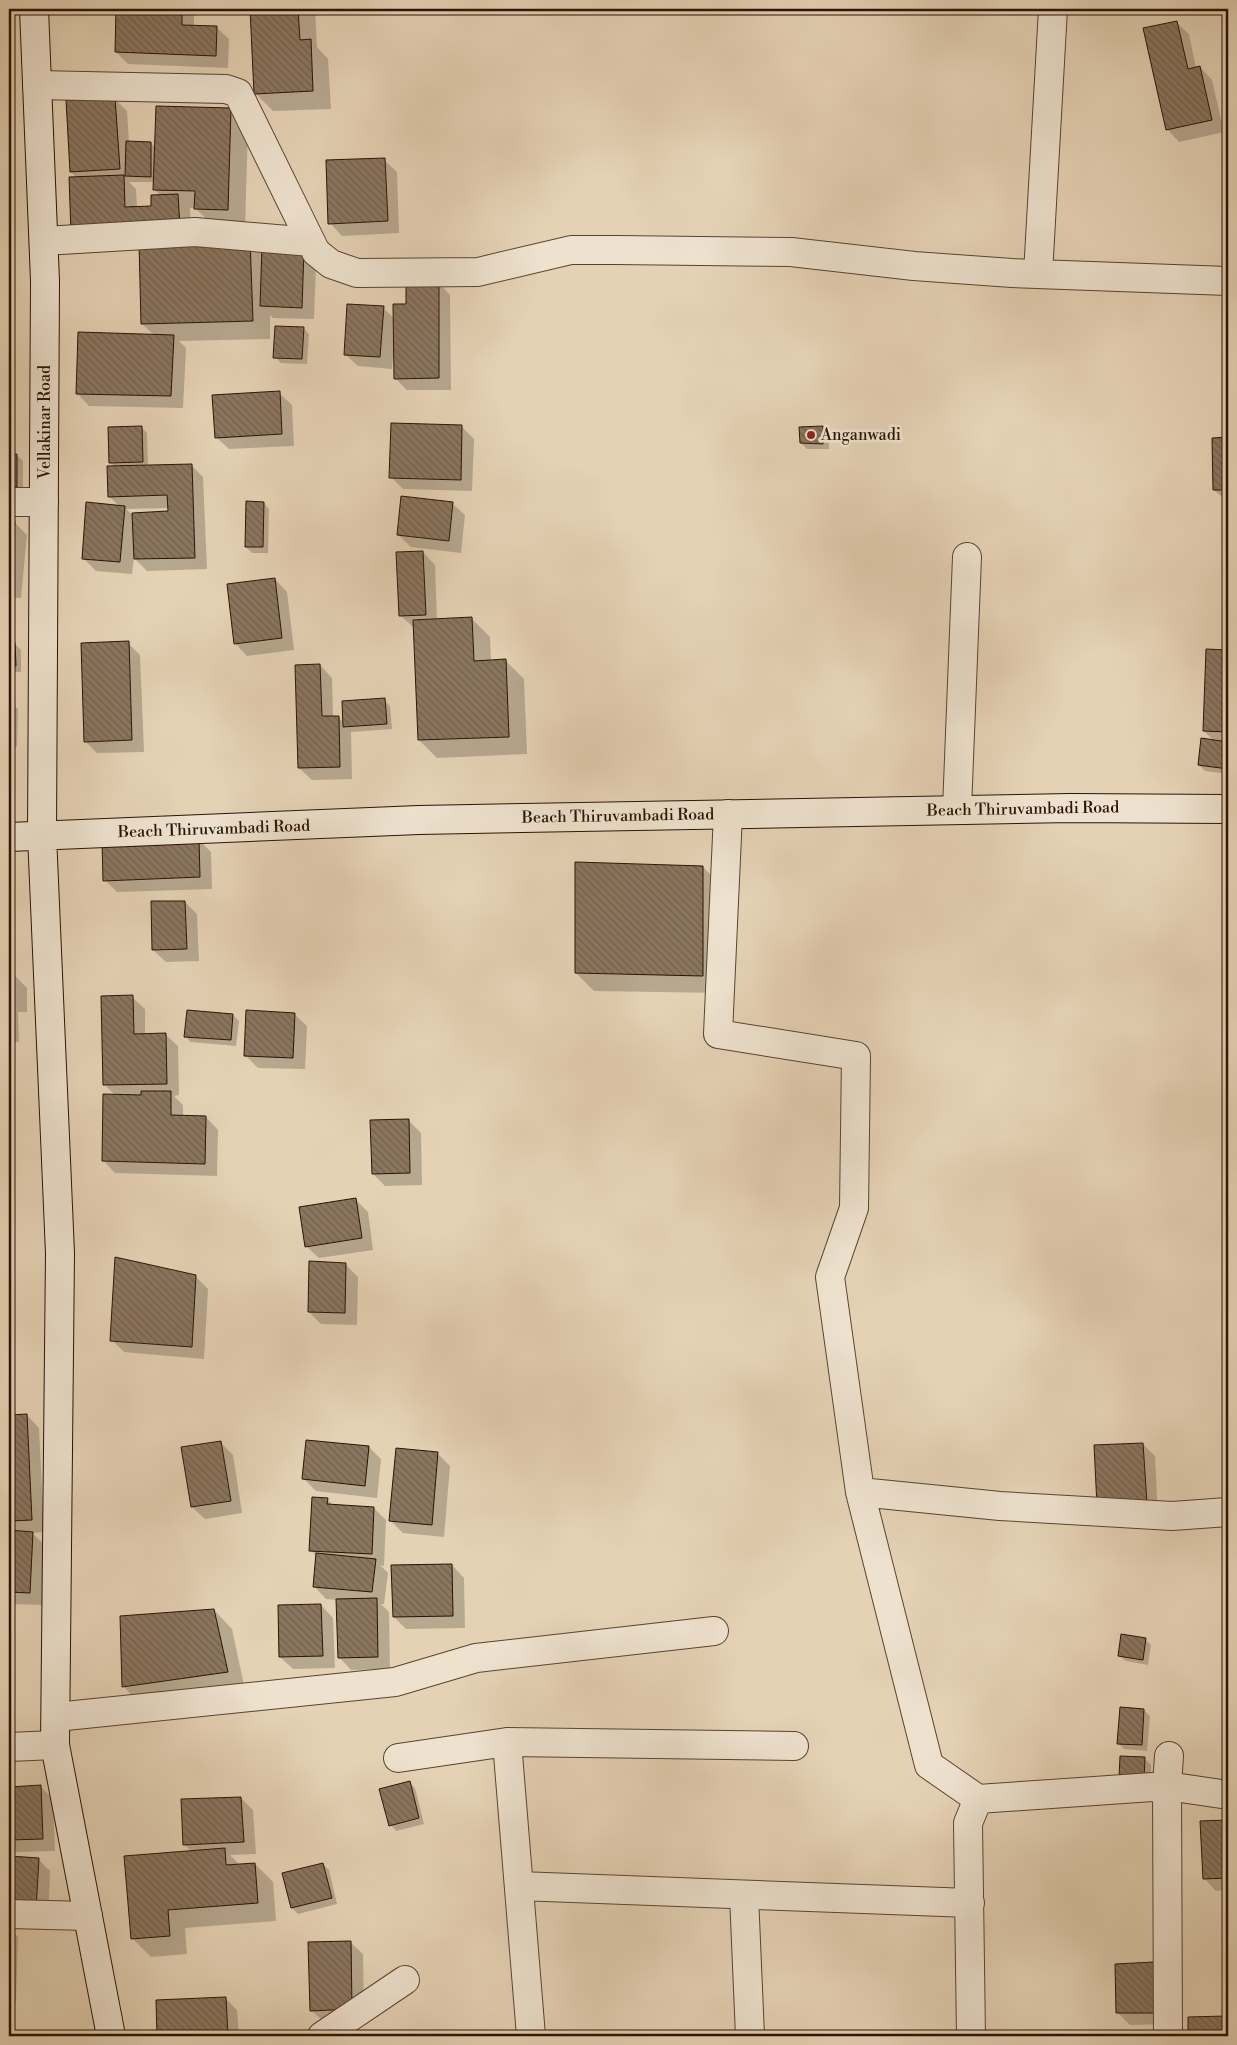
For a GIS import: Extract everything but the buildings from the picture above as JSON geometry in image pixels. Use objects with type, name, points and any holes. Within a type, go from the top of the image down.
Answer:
[{"type":"street","name":"Vellakinar Road","points":[[34,9],[46,281],[42,836],[60,1253],[55,1745],[111,2036]]},
{"type":"street","points":[[1038,274],[1053,9]]},
{"type":"street","points":[[37,86],[226,89],[238,93],[316,252],[332,264],[357,273],[478,272],[571,250],[625,250],[791,252],[914,266],[1038,274],[1228,281]]},
{"type":"street","points":[[44,241],[195,232],[311,242]]},
{"type":"street","points":[[9,502],[44,502]]},
{"type":"street","points":[[957,810],[967,557]]},
{"type":"street","name":"Beach Thiruvambadi Road","points":[[9,837],[419,820],[1070,808],[1228,809]]},
{"type":"street","points":[[728,814],[718,1034],[856,1056],[854,1208],[830,1277],[860,1492],[929,1765],[978,1799],[1167,1786],[1228,1795]]},
{"type":"street","points":[[860,1492],[1000,1506],[1172,1516],[1228,1512]]},
{"type":"street","points":[[56,1717],[395,1682],[476,1658],[714,1631]]},
{"type":"street","points":[[507,1742],[531,2036]]},
{"type":"street","points":[[398,1758],[507,1742],[794,1746]]},
{"type":"street","points":[[9,1747],[55,1745]]},
{"type":"street","points":[[1168,2036],[1167,1786],[1169,1756]]},
{"type":"street","points":[[971,2036],[968,1824],[978,1799]]},
{"type":"street","points":[[518,1886],[970,1903]]},
{"type":"street","points":[[744,1894],[750,2036]]},
{"type":"street","points":[[9,1914],[88,1916]]},
{"type":"street","points":[[322,2036],[405,1980]]},
{"type":"place","name":"Anganwadi","points":[[811,435]]}]
